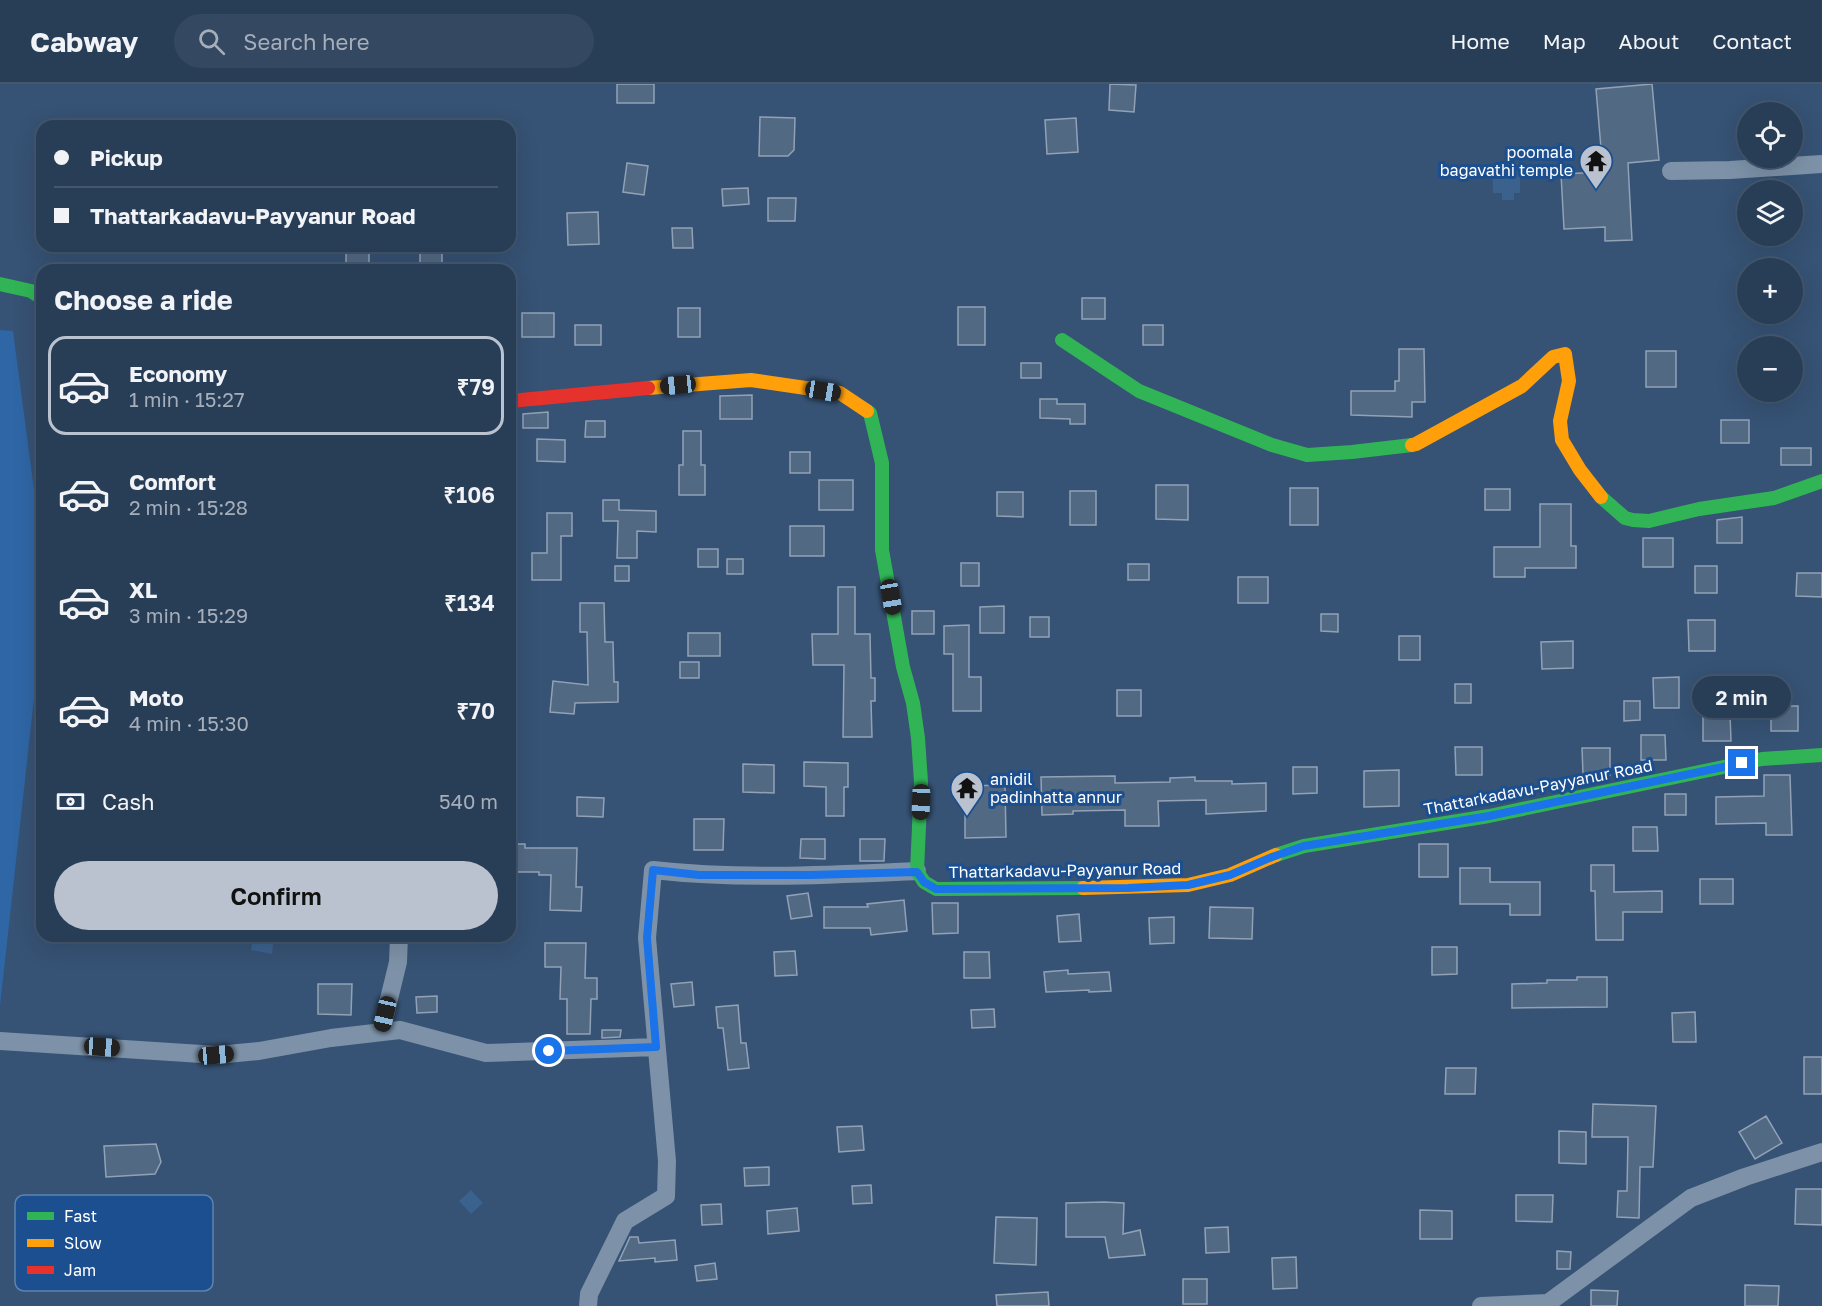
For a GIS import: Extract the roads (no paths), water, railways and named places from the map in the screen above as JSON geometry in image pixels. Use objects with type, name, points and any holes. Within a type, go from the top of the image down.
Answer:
[{"type":"main road","points":[[0,284],[36,294]]},
{"type":"main road","points":[[1062,340],[1139,391],[1272,445],[1307,455],[1416,444],[1522,386],[1553,357],[1565,354],[1568,367],[1568,389],[1561,415],[1562,439],[1577,465],[1596,490],[1624,518],[1659,520],[1688,512],[1777,497],[1822,481]]},
{"type":"main road","points":[[516,401],[751,380],[840,393],[870,413],[882,463],[882,550],[918,738],[921,782],[917,872]]},
{"type":"main road","name":"Thattarkadavu-Payyanur Road","points":[[917,872],[924,882],[936,889],[1128,888],[1188,885],[1230,875],[1304,846],[1489,816],[1762,759],[1822,755]]},
{"type":"street","points":[[1671,171],[1822,164]]},
{"type":"street","points":[[588,1306],[589,1294],[625,1221],[666,1196],[667,1161],[647,938],[653,870],[699,875],[917,872]]},
{"type":"street","points":[[381,1032],[398,962],[399,942]]},
{"type":"street","points":[[0,1041],[216,1055],[259,1051],[331,1038],[400,1030],[486,1053],[656,1047]]},
{"type":"street","points":[[1481,1306],[1548,1305],[1691,1198],[1745,1177],[1822,1152]]},
{"type":"place","name":"poomala bagavathi temple","points":[[1596,190]]},
{"type":"place","name":"anidil padinhatta annur","points":[[967,817]]}]
